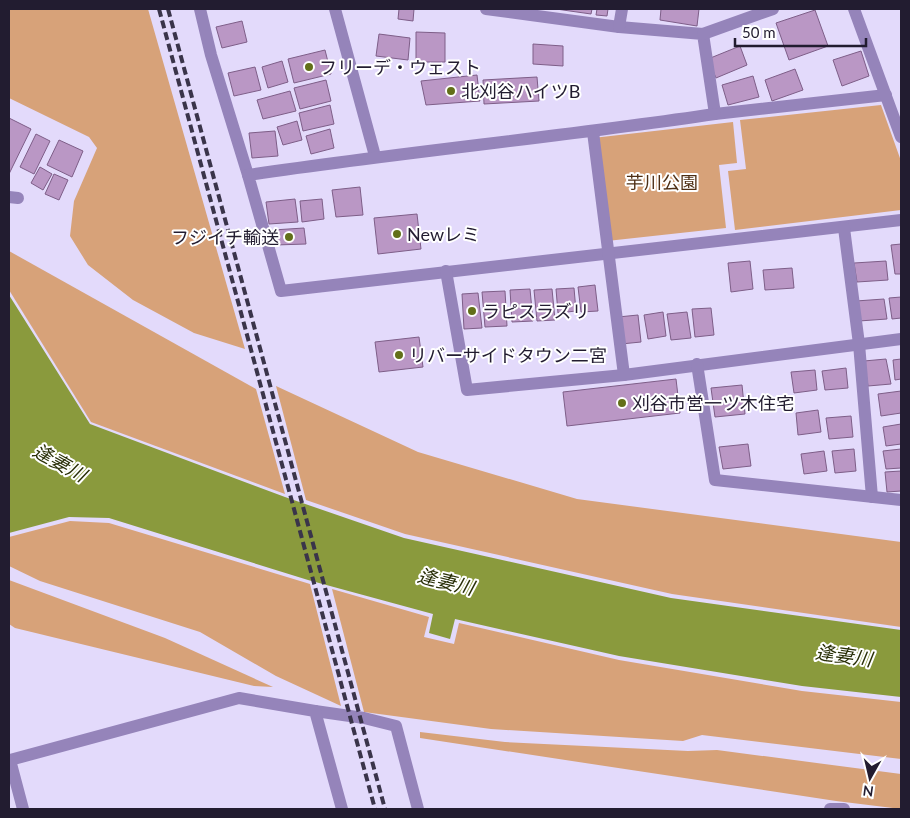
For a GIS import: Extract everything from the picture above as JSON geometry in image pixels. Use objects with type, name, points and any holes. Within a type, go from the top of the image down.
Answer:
[{"type":"street","points":[[200,9],[211,55],[248,175],[280,291],[607,252],[844,228],[901,220]]},
{"type":"street","points":[[335,9],[375,156]]},
{"type":"street","points":[[486,9],[619,27],[703,34],[773,9]]},
{"type":"street","points":[[619,27],[622,9]]},
{"type":"street","points":[[854,9],[901,136]]},
{"type":"street","points":[[703,34],[715,114]]},
{"type":"street","points":[[248,175],[375,156],[593,132],[715,114],[886,95]]},
{"type":"street","points":[[593,132],[624,374]]},
{"type":"street","points":[[844,228],[859,344],[872,498]]},
{"type":"street","points":[[446,271],[468,390],[624,374],[901,339]]},
{"type":"street","points":[[697,364],[715,480],[901,500]]},
{"type":"street","points":[[24,809],[10,760],[239,698],[364,718],[396,726],[418,809]]},
{"type":"street","points":[[315,710],[342,809]]},
{"type":"street","points":[[830,809],[844,809]]},
{"type":"green space","points":[[9,9],[148,9],[245,349],[194,333],[133,300],[88,265],[70,236],[74,201],[97,148],[89,137],[9,98]]},
{"type":"green space","points":[[881,105],[901,161],[901,210],[735,230],[728,171],[746,169],[740,120]]},
{"type":"green space","name":"芋川公園","points":[[733,122],[737,163],[719,165],[726,228],[607,241],[593,138]]},
{"type":"green space","points":[[9,251],[256,389],[285,494],[91,422],[9,290]]},
{"type":"green space","points":[[276,386],[418,452],[577,499],[901,542],[901,627],[672,594],[405,534],[306,500]]},
{"type":"green space","points":[[70,521],[109,523],[310,584],[341,706],[276,676],[200,632],[40,581],[9,566],[9,537]]},
{"type":"green space","points":[[9,580],[165,638],[273,687],[254,686],[15,628],[9,624]]},
{"type":"green space","points":[[332,589],[429,617],[424,637],[454,644],[459,623],[619,660],[802,691],[901,702],[901,759],[702,735],[683,741],[491,729],[364,712]]},
{"type":"green space","points":[[420,732],[505,742],[688,751],[717,750],[901,774],[901,809],[836,801],[420,738]]},
{"type":"water","name":"逢妻川","points":[[9,295],[90,424],[285,497],[404,538],[671,598],[901,630],[901,697],[802,686],[619,656],[455,619],[450,639],[429,633],[433,614],[308,580],[109,518],[69,517],[9,533]]},
{"type":"building","points":[[399,9],[414,9],[413,21],[398,19]]},
{"type":"building","points":[[556,9],[592,9],[591,14]]},
{"type":"building","points":[[597,9],[608,9],[607,16],[596,15]]},
{"type":"building","points":[[661,9],[699,9],[697,26],[660,20]]},
{"type":"building","points":[[815,10],[828,46],[789,60],[776,23]]},
{"type":"building","points":[[242,21],[247,42],[222,48],[216,27]]},
{"type":"building","points":[[416,32],[445,33],[445,62],[416,62]]},
{"type":"building","points":[[379,34],[410,38],[408,60],[376,56]]},
{"type":"building","points":[[533,44],[563,46],[563,66],[533,64]]},
{"type":"building","points":[[740,46],[747,65],[716,78],[708,59]]},
{"type":"building","name":"フリーデ・ウェスト","points":[[325,50],[331,74],[294,83],[288,59]]},
{"type":"building","points":[[861,51],[869,76],[842,86],[833,60]]},
{"type":"building","points":[[282,61],[288,82],[268,88],[262,67]]},
{"type":"building","points":[[255,67],[261,90],[234,96],[228,73]]},
{"type":"building","points":[[795,69],[803,90],[772,101],[765,80]]},
{"type":"building","name":"北刈谷ハイツB","points":[[477,75],[480,101],[426,105],[421,81]]},
{"type":"building","points":[[753,76],[759,97],[728,105],[722,85]]},
{"type":"building","points":[[537,77],[539,101],[484,104],[483,80]]},
{"type":"building","points":[[326,80],[331,101],[300,109],[294,88]]},
{"type":"building","points":[[290,91],[296,111],[263,119],[257,100]]},
{"type":"building","points":[[330,105],[334,124],[303,131],[299,113]]},
{"type":"building","points":[[9,118],[31,129],[9,174]]},
{"type":"building","points":[[297,121],[302,140],[283,145],[277,127]]},
{"type":"building","points":[[330,129],[334,148],[311,154],[306,136]]},
{"type":"building","points":[[275,131],[278,156],[252,158],[249,133]]},
{"type":"building","points":[[36,134],[50,141],[34,174],[20,167]]},
{"type":"building","points":[[59,140],[83,151],[72,177],[47,165]]},
{"type":"building","points":[[40,167],[52,174],[43,190],[31,183]]},
{"type":"building","points":[[54,174],[68,180],[59,200],[45,194]]},
{"type":"building","points":[[360,187],[363,215],[336,217],[332,190]]},
{"type":"building","points":[[295,199],[298,222],[269,224],[266,202]]},
{"type":"building","points":[[322,199],[324,219],[302,222],[300,201]]},
{"type":"building","name":"Newレミ","points":[[417,214],[421,249],[378,254],[374,218]]},
{"type":"building","name":"フジイチ輸送","points":[[304,228],[306,244],[275,245],[273,230]]},
{"type":"building","points":[[901,244],[901,274],[895,274],[891,245]]},
{"type":"building","points":[[750,261],[753,289],[731,292],[728,263]]},
{"type":"building","points":[[886,261],[888,280],[857,282],[854,263]]},
{"type":"building","points":[[792,268],[794,288],[765,290],[763,270]]},
{"type":"building","points":[[595,285],[598,311],[581,312],[578,287]]},
{"type":"building","points":[[574,288],[576,311],[558,313],[556,289]]},
{"type":"building","points":[[530,289],[533,321],[512,322],[510,290]]},
{"type":"building","points":[[552,289],[555,320],[537,321],[534,290]]},
{"type":"building","points":[[505,291],[507,326],[485,327],[482,292]]},
{"type":"building","name":"ラピスラズリ","points":[[478,293],[482,328],[464,329],[462,294]]},
{"type":"building","points":[[901,297],[901,318],[892,319],[889,298]]},
{"type":"building","points":[[884,299],[887,319],[859,321],[856,301]]},
{"type":"building","points":[[711,308],[714,335],[695,337],[692,309]]},
{"type":"building","points":[[663,312],[666,336],[648,339],[644,315]]},
{"type":"building","points":[[687,312],[691,338],[671,340],[667,314]]},
{"type":"building","points":[[638,315],[641,342],[621,344],[618,317]]},
{"type":"building","name":"リバーサイドタウン二宮","points":[[419,337],[423,367],[379,372],[375,342]]},
{"type":"building","points":[[886,359],[891,384],[868,386],[864,361]]},
{"type":"building","points":[[901,359],[901,379],[895,380],[893,360]]},
{"type":"building","points":[[846,368],[848,388],[825,390],[822,371]]},
{"type":"building","points":[[815,370],[817,390],[794,393],[791,372]]},
{"type":"building","name":"刈谷市営一ツ木住宅","points":[[676,379],[680,413],[567,426],[563,392]]},
{"type":"building","points":[[742,385],[745,414],[715,417],[711,388]]},
{"type":"building","points":[[901,391],[901,413],[881,416],[878,394]]},
{"type":"building","points":[[818,410],[821,432],[798,435],[796,413]]},
{"type":"building","points":[[851,416],[853,437],[829,439],[826,418]]},
{"type":"building","points":[[901,424],[901,444],[886,446],[883,427]]},
{"type":"building","points":[[748,444],[751,466],[723,469],[719,447]]},
{"type":"building","points":[[854,449],[856,471],[835,473],[832,451]]},
{"type":"building","points":[[901,449],[901,468],[886,469],[883,451]]},
{"type":"building","points":[[824,451],[827,471],[804,474],[801,454]]},
{"type":"building","points":[[901,471],[901,491],[887,492],[885,472]]},
{"type":"railway","points":[[159,9],[375,809]]},
{"type":"railway","points":[[168,9],[385,809]]},
{"type":"place","name":"フリーデ・ウェスト","points":[[309,67]]},
{"type":"place","name":"北刈谷ハイツB","points":[[451,91]]},
{"type":"place","name":"Newレミ","points":[[397,234]]},
{"type":"place","name":"フジイチ輸送","points":[[289,237]]},
{"type":"place","name":"ラピスラズリ","points":[[472,311]]},
{"type":"place","name":"リバーサイドタウン二宮","points":[[399,355]]},
{"type":"place","name":"刈谷市営一ツ木住宅","points":[[622,403]]}]
